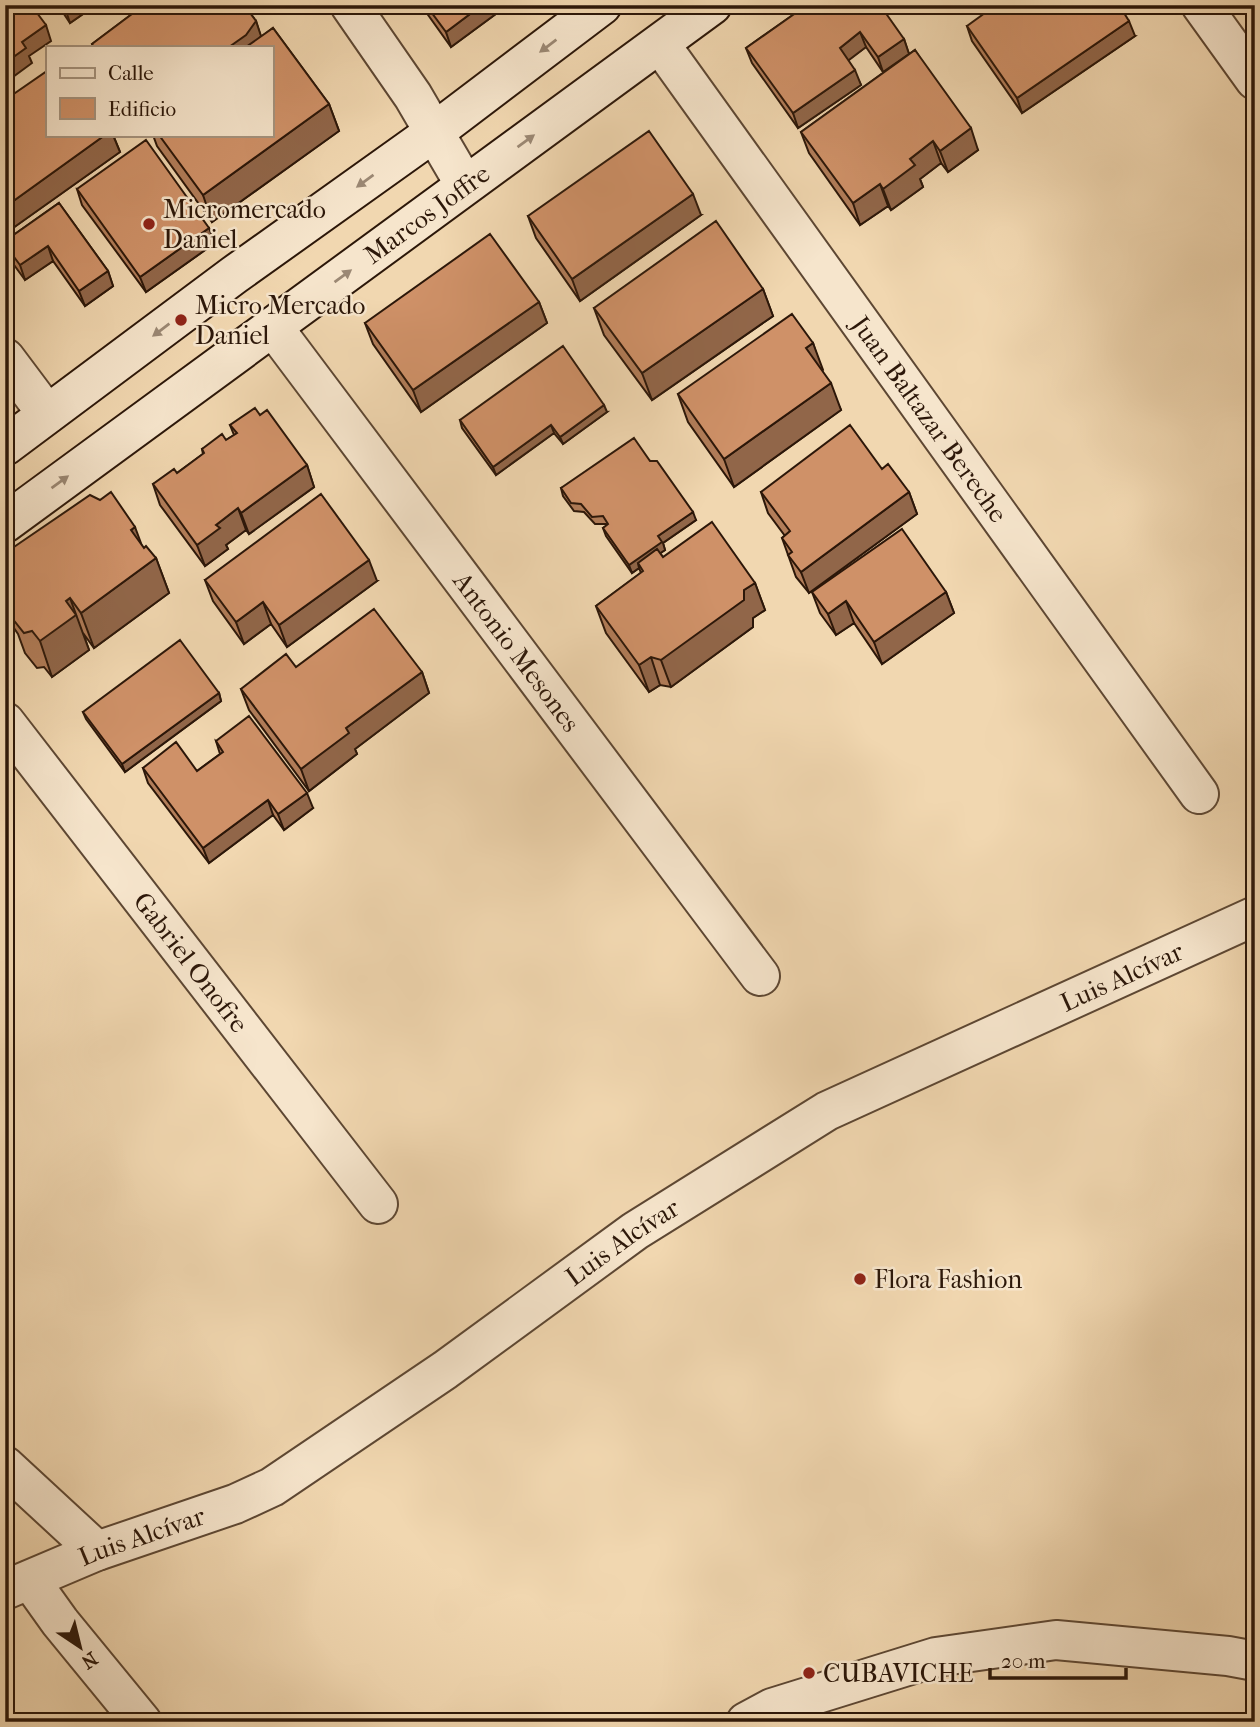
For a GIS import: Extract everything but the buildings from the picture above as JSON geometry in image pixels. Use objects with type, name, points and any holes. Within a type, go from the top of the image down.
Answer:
[{"type":"street","points":[[350,5],[413,96],[465,185]]},
{"type":"street","points":[[5,446],[245,267],[433,133],[602,5]]},
{"type":"street","name":"Marcos Joffre","points":[[5,523],[712,5]]},
{"type":"street","points":[[1201,5],[1255,79]]},
{"type":"street","name":"Juan Baltazar Bereche","points":[[660,44],[1199,794]]},
{"type":"street","name":"Antonio Mesones","points":[[273,327],[760,976]]},
{"type":"street","points":[[5,358],[47,414]]},
{"type":"street","name":"Gabriel Onofre","points":[[5,722],[378,1204]]},
{"type":"street","name":"Luis Alcívar","points":[[18,1585],[97,1551],[235,1504],[271,1487],[445,1370],[635,1231],[827,1111],[1255,916]]},
{"type":"street","points":[[5,1466],[97,1551]]},
{"type":"street","points":[[18,1585],[60,1622],[142,1722]]},
{"type":"street","points":[[746,1722],[772,1708],[936,1657],[1056,1640],[1228,1656],[1255,1661]]},
{"type":"place","name":"Micromercado Daniel","points":[[149,224]]},
{"type":"place","name":"Micro Mercado Daniel","points":[[181,320]]},
{"type":"place","name":"Flora Fashion","points":[[860,1279]]},
{"type":"place","name":"CUBAVICHE","points":[[809,1673]]}]
